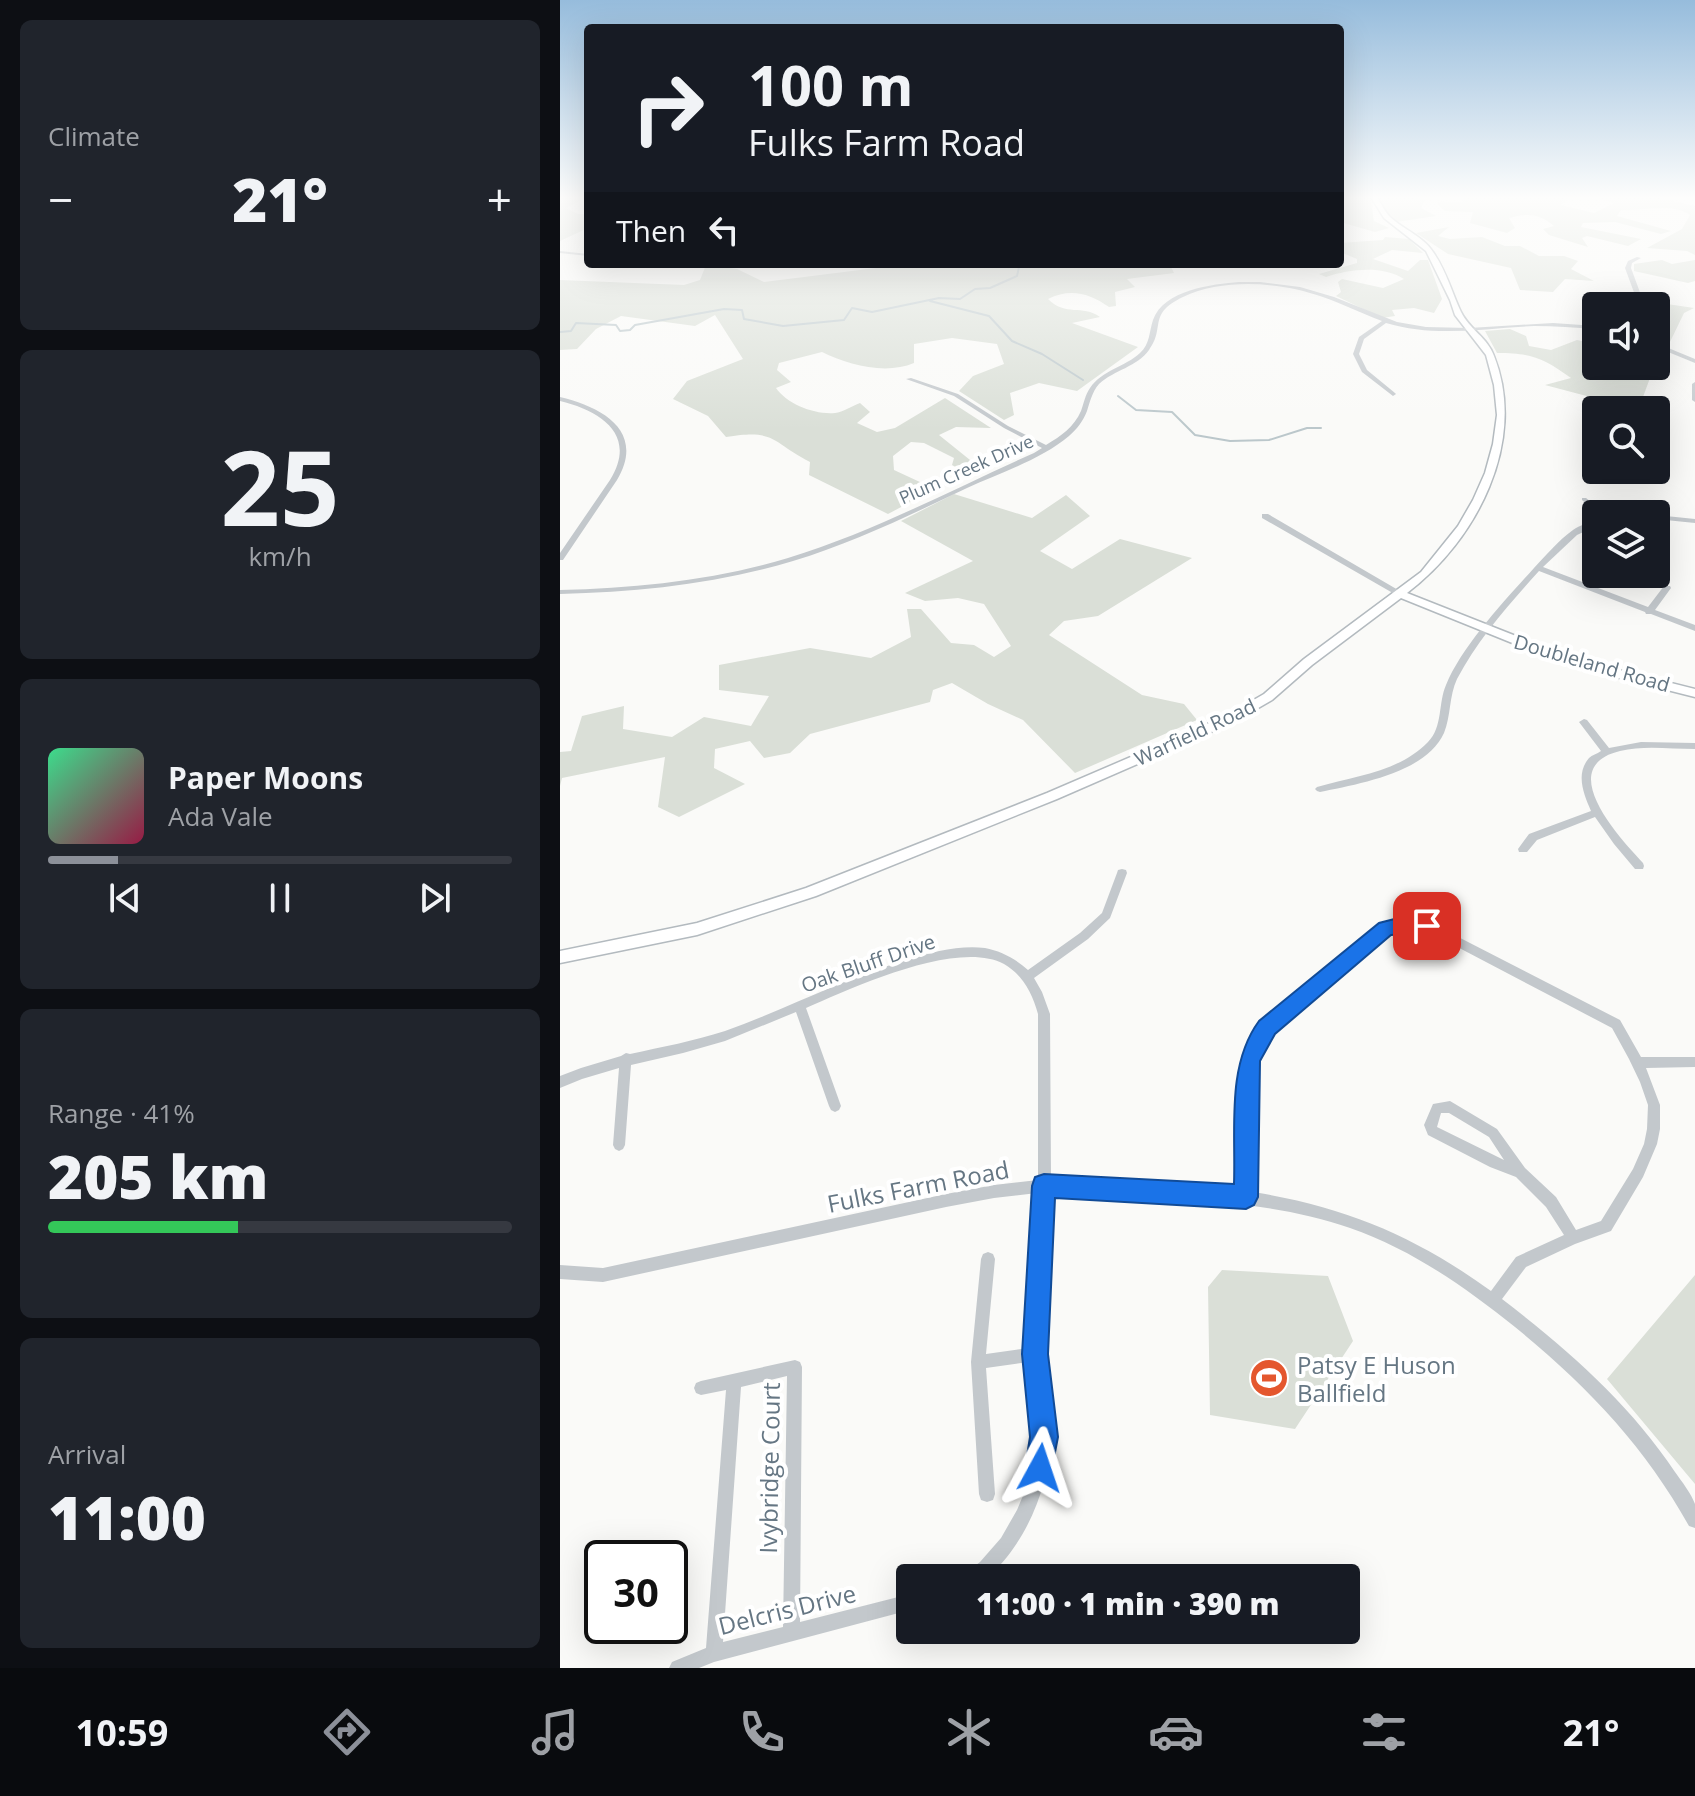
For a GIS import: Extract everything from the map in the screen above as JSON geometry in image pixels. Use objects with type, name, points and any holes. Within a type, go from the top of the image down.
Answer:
[{"type":"street","name":"Warfield Road","points":[[560,957],[697,929],[811,892],[1080,784],[1251,708],[1401,594],[1440,559],[1479,499],[1490,476],[1502,431],[1502,412],[1491,357],[1454,308],[1454,300],[1442,275]]},
{"type":"street","name":"Plum Creek Drive","points":[[560,592],[661,586],[727,576],[785,561],[857,535],[1047,448],[1076,425],[1095,385],[1148,349],[1154,337],[1156,317],[1166,305],[1182,296],[1224,286],[1273,285],[1317,293],[1384,322],[1427,329],[1542,323],[1582,327]]},
{"type":"street","points":[[1384,322],[1361,338],[1356,354],[1364,371],[1393,394]]},
{"type":"street","points":[[1670,351],[1695,361]]},
{"type":"street","points":[[909,379],[956,395],[1006,427],[1047,448]]},
{"type":"street","points":[[1695,384],[1695,400]]},
{"type":"street","points":[[560,399],[582,405],[609,419],[623,439],[624,455],[618,473],[560,558]]},
{"type":"street","points":[[1265,516],[1401,594]]},
{"type":"street","points":[[1670,518],[1695,521]]},
{"type":"street","points":[[1320,789],[1374,777],[1431,745],[1441,732],[1449,688],[1459,668],[1540,569],[1576,531],[1582,529]]},
{"type":"street","points":[[1540,569],[1695,628]]},
{"type":"street","points":[[1649,612],[1667,588]]},
{"type":"street","name":"Doubleland Road","points":[[1401,594],[1568,661],[1695,693]]},
{"type":"street","points":[[1584,722],[1606,751]]},
{"type":"street","points":[[1639,866],[1596,813],[1586,791],[1586,777],[1592,765],[1606,751],[1635,745],[1695,746]]},
{"type":"street","points":[[1523,849],[1533,837],[1596,813]]},
{"type":"street","points":[[991,1564],[1012,1537],[1029,1504],[1040,1468],[1044,1437],[1035,1354],[1044,1186],[1044,1014],[1038,989],[1027,977],[1084,936],[1106,915],[1122,873]]},
{"type":"street","points":[[1246,1197],[1249,1061],[1256,1042],[1267,1027],[1386,928],[1410,923],[1427,926],[1616,1024],[1656,1111],[1652,1136],[1639,1170],[1606,1226],[1521,1262],[1493,1300]]},
{"type":"street","name":"Oak Bluff Drive","points":[[560,1082],[594,1067],[626,1058],[724,1036],[927,957],[963,951],[986,953],[1017,966],[1027,977]]},
{"type":"street","points":[[800,1006],[835,1106]]},
{"type":"street","points":[[619,1145],[626,1058]]},
{"type":"street","points":[[1636,1063],[1695,1062]]},
{"type":"street","points":[[1520,1172],[1495,1163],[1432,1131],[1430,1125],[1437,1108],[1450,1107],[1482,1124],[1501,1142],[1520,1172],[1551,1202],[1573,1238]]},
{"type":"street","name":"Fulks Farm Road","points":[[560,1272],[603,1275],[967,1195],[1044,1186],[1246,1197],[1307,1208],[1370,1229],[1436,1262],[1493,1300],[1562,1356],[1636,1433],[1682,1494],[1695,1520]]},
{"type":"street","points":[[987,1494],[978,1362],[988,1259]]},
{"type":"street","points":[[978,1362],[1035,1354]]},
{"type":"street","name":"Ivybridge Court","points":[[701,1388],[795,1367],[791,1632]]},
{"type":"street","name":"Ivybridge Court","points":[[714,1653],[734,1381]]},
{"type":"street","name":"Delcris Drive","points":[[678,1668],[714,1653],[896,1606]]},
{"type":"shaded area","points":[[702,275],[749,275],[764,282],[821,275],[1160,275],[1127,279],[1135,287],[1115,292],[1116,306],[1109,307],[1094,298],[1072,293],[1048,299],[1061,308],[1087,311],[1100,317],[1072,323],[1138,347],[1077,391],[1039,383],[1010,393],[1014,415],[1004,420],[959,391],[973,376],[1004,364],[997,344],[952,338],[914,344],[914,363],[903,367],[879,368],[855,364],[822,352],[779,363],[777,370],[791,382],[776,388],[787,399],[802,407],[827,413],[860,403],[870,412],[857,423],[877,432],[895,428],[945,398],[991,428],[956,427],[939,435],[975,464],[963,471],[952,465],[954,458],[924,443],[911,442],[893,456],[894,470],[935,489],[888,514],[809,475],[810,462],[772,439],[755,435],[726,437],[708,416],[673,399],[687,381],[743,359],[715,315],[695,326],[621,316],[596,329],[577,349],[560,350],[560,280],[684,285],[700,280]]},
{"type":"shaded area","points":[[1396,275],[1433,275],[1442,299],[1434,313],[1414,308],[1392,310],[1395,316],[1382,318],[1336,296],[1341,292],[1338,282],[1342,279],[1383,288],[1404,279]]},
{"type":"shaded area","points":[[1514,275],[1582,275],[1594,281],[1565,279],[1553,292],[1520,290]]},
{"type":"shaded area","points":[[1651,275],[1695,275],[1695,281],[1688,283]]},
{"type":"shaded area","points":[[1670,304],[1694,308],[1684,313],[1670,342]]},
{"type":"shaded area","points":[[1510,329],[1526,336],[1529,346],[1551,350],[1577,340],[1582,341],[1582,380],[1649,380],[1643,396],[1587,396],[1545,385],[1571,378],[1537,358],[1497,353],[1485,331]]},
{"type":"shaded area","points":[[954,494],[1032,518],[1066,495],[1090,516],[1040,551],[1072,569],[1120,539],[1192,558],[1098,616],[1064,621],[1049,635],[1142,695],[1184,704],[1197,720],[1075,773],[1023,720],[952,683],[933,690],[930,702],[810,734],[790,753],[764,758],[750,741],[715,749],[714,768],[745,784],[679,817],[658,807],[665,757],[562,778],[560,786],[560,752],[571,751],[582,716],[624,706],[623,729],[672,737],[704,717],[751,726],[769,696],[719,690],[719,665],[810,648],[871,658],[911,637],[907,609],[921,609],[951,643],[974,645],[994,657],[1011,646],[984,604],[958,598],[925,601],[905,593],[973,561],[901,521]]},
{"type":"shaded area","name":"Patsy E Huson Ballfield","points":[[1222,1270],[1328,1276],[1353,1341],[1295,1429],[1210,1415],[1208,1287]]},
{"type":"shaded area","points":[[1695,1275],[1695,1484],[1607,1379]]},
{"type":"waterway","points":[[560,332],[571,331],[576,323],[616,325],[620,331],[630,330],[635,325],[724,309],[742,310],[744,319],[783,326],[844,320],[852,308],[872,312],[939,298],[960,299],[975,289],[990,288],[1017,275]]},
{"type":"waterway","points":[[930,301],[989,316],[1012,341],[1042,354],[1083,380]]},
{"type":"waterway","points":[[1118,396],[1136,410],[1172,412],[1195,435],[1230,441],[1269,440],[1307,428],[1321,428]]},
{"type":"place","name":"Patsy E Huson Ballfield","points":[[1269,1378]]},
{"type":"route","points":[[1040,1468],[1044,1437],[1035,1354],[1044,1186],[1076,1185],[1246,1197],[1249,1061],[1256,1042],[1267,1027],[1386,928],[1410,923],[1427,926]]}]
